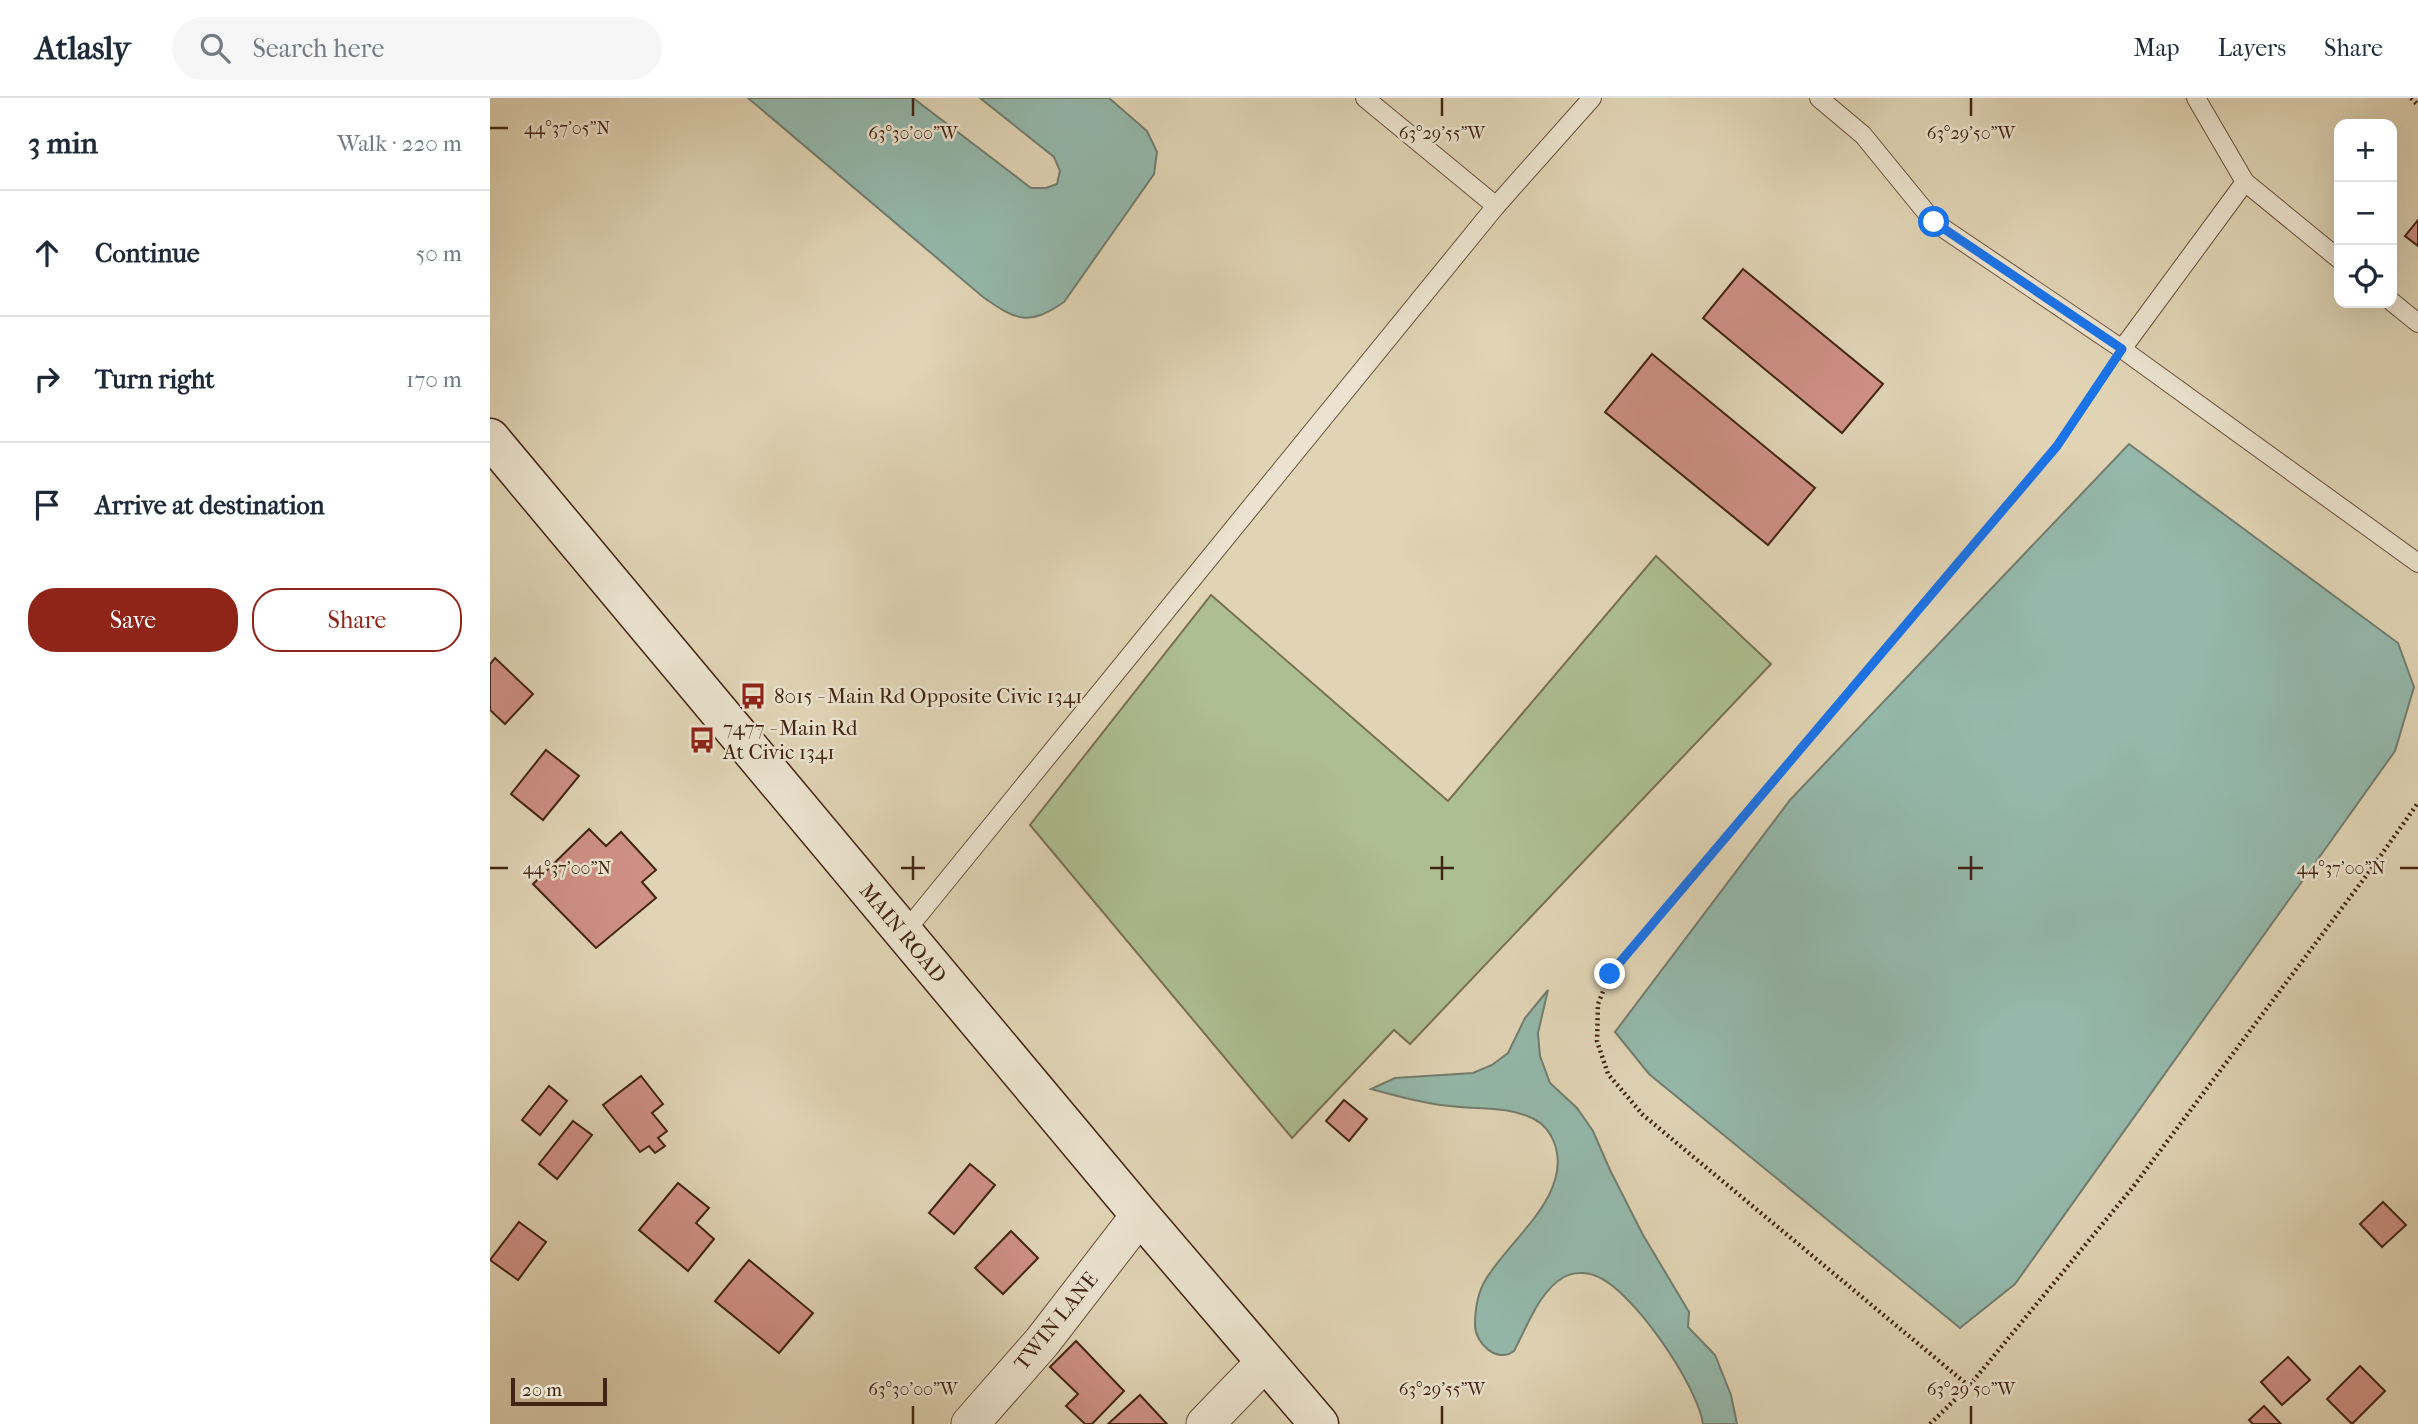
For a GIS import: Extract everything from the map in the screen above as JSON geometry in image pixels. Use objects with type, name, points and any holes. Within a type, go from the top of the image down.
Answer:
[{"type":"main road","name":"MAIN ROAD","points":[[490,438],[1140,1215],[1319,1424]]},
{"type":"street","name":"TWIN LANE","points":[[970,1424],[1042,1342],[1140,1215]]},
{"type":"street","points":[[1205,1424],[1265,1362]]},
{"type":"lane","points":[[1365,98],[1496,206]]},
{"type":"lane","points":[[904,933],[1496,206],[1592,98]]},
{"type":"lane","points":[[1819,98],[1863,135],[1934,222],[2122,349],[2418,563]]},
{"type":"lane","points":[[2196,98],[2245,182],[2334,255]]},
{"type":"lane","points":[[2122,349],[2245,182]]},
{"type":"lane","points":[[2397,306],[2418,323]]},
{"type":"path","points":[[2411,98],[2418,105]]},
{"type":"path","points":[[1969,1386],[1643,1115],[1608,1074],[1597,1041],[1598,1004],[1610,974],[2057,446],[2122,349]]},
{"type":"path","points":[[1930,1424],[1969,1386],[2133,1187],[2418,803]]},
{"type":"green space","points":[[1656,556],[1771,664],[1410,1044],[1394,1030],[1292,1138],[1030,825],[1211,595],[1448,801]]},
{"type":"water","points":[[748,98],[913,98],[1031,188],[1046,188],[1057,184],[1060,171],[1054,157],[980,98],[1109,98],[1147,131],[1157,152],[1154,174],[1064,302],[1041,315],[1023,317],[1005,311],[983,297]]},
{"type":"water","points":[[2129,444],[2398,643],[2414,687],[2395,751],[2015,1284],[1960,1328],[1649,1074],[1615,1032],[1790,800]]},
{"type":"water","points":[[1548,990],[1538,1033],[1540,1056],[1550,1083],[1577,1108],[1593,1131],[1643,1235],[1689,1312],[1688,1327],[1715,1355],[1731,1395],[1737,1424],[1703,1424],[1689,1387],[1661,1341],[1627,1299],[1596,1276],[1572,1274],[1555,1283],[1534,1310],[1514,1351],[1501,1355],[1488,1350],[1476,1332],[1478,1301],[1486,1279],[1548,1198],[1558,1161],[1554,1142],[1541,1123],[1516,1112],[1438,1104],[1371,1089],[1395,1078],[1473,1073],[1492,1065],[1508,1053],[1525,1018]]},
{"type":"building","points":[[2418,220],[2418,246],[2405,236]]},
{"type":"building","points":[[1743,269],[1883,384],[1842,433],[1703,318]]},
{"type":"building","points":[[1652,354],[1815,488],[1768,545],[1605,412]]},
{"type":"building","points":[[495,658],[533,694],[505,724],[490,710],[490,664]]},
{"type":"building","points":[[546,750],[579,776],[543,820],[511,794]]},
{"type":"building","points":[[589,829],[606,846],[621,832],[656,870],[642,882],[656,898],[596,948],[533,884]]},
{"type":"building","points":[[641,1076],[663,1104],[652,1113],[667,1131],[658,1138],[665,1146],[655,1153],[649,1146],[640,1152],[603,1105]]},
{"type":"building","points":[[549,1086],[567,1101],[540,1135],[522,1120]]},
{"type":"building","points":[[1344,1100],[1367,1119],[1349,1141],[1326,1121]]},
{"type":"building","points":[[573,1121],[592,1135],[557,1179],[539,1164]]},
{"type":"building","points":[[970,1164],[995,1185],[954,1234],[929,1213]]},
{"type":"building","points":[[678,1183],[709,1208],[696,1223],[714,1239],[688,1271],[639,1230]]},
{"type":"building","points":[[2383,1202],[2406,1225],[2382,1247],[2360,1224]]},
{"type":"building","points":[[519,1222],[546,1242],[518,1280],[490,1260]]},
{"type":"building","points":[[1011,1231],[1038,1258],[1003,1294],[975,1268]]},
{"type":"building","points":[[749,1260],[813,1313],[779,1353],[715,1301]]},
{"type":"building","points":[[1076,1341],[1124,1391],[1092,1424],[1085,1424],[1066,1406],[1078,1394],[1050,1367]]},
{"type":"building","points":[[2288,1357],[2310,1380],[2282,1405],[2261,1382]]},
{"type":"building","points":[[2360,1366],[2385,1391],[2352,1424],[2327,1399]]},
{"type":"building","points":[[1140,1395],[1167,1424],[1108,1424]]},
{"type":"building","points":[[2264,1406],[2281,1424],[2253,1424],[2249,1420]]},
{"type":"place","name":"8015 - Main Rd Opposite Civic 1341","points":[[753,696]]},
{"type":"place","name":"7477 - Main Rd At Civic 1341","points":[[702,740]]},
{"type":"route","points":[[1610,974],[2057,446],[2122,349],[1934,222]]}]
